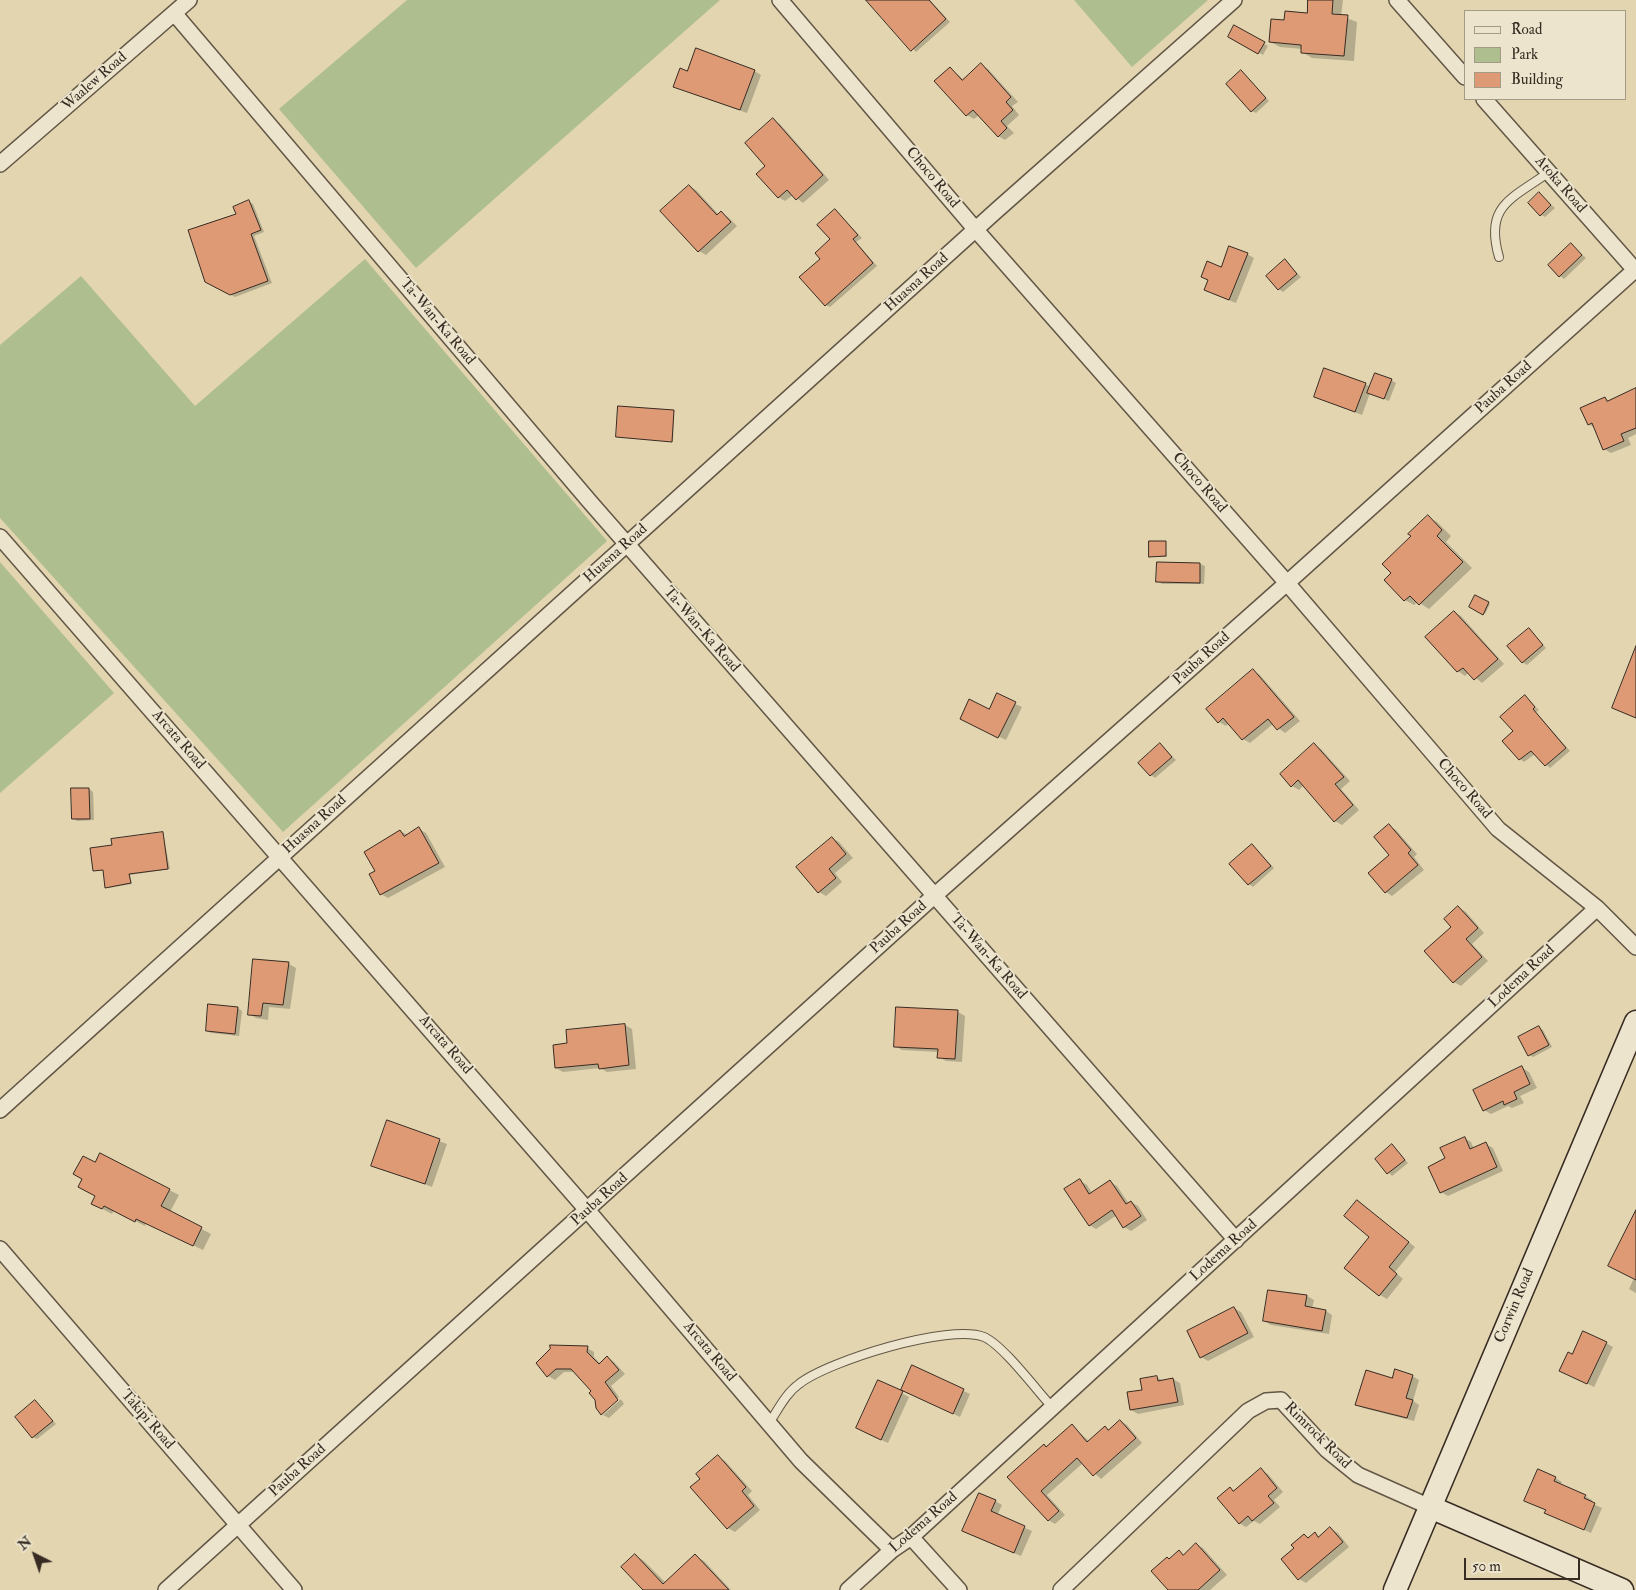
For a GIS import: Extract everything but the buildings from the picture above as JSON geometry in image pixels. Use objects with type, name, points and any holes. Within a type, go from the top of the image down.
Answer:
[{"type":"main road","name":"Corwin Road","points":[[1395,1590],[1636,1022]]},
{"type":"main road","name":"Rimrock Road","points":[[1430,1507],[1622,1590]]},
{"type":"street","name":"Waalew Road","points":[[0,164],[189,0]]},
{"type":"street","name":"Choco Road","points":[[780,0],[976,230],[1287,583],[1498,829],[1598,908],[1636,947]]},
{"type":"street","name":"Huasna Road","points":[[0,1110],[976,230],[1234,0]]},
{"type":"street","points":[[1397,0],[1464,76]]},
{"type":"street","name":"Ta-Wan-Ka Road","points":[[174,13],[627,544],[1236,1240]]},
{"type":"street","name":"Atoka Road","points":[[1485,100],[1636,270]]},
{"type":"street","name":"Pauba Road","points":[[166,1590],[588,1211],[934,896],[1636,270]]},
{"type":"street","name":"Arcata Road","points":[[0,537],[588,1211],[801,1461],[892,1550]]},
{"type":"street","name":"Lodema Road","points":[[848,1590],[892,1550],[911,1537],[1053,1408],[1598,908]]},
{"type":"street","name":"Takipi Road","points":[[0,1249],[294,1590]]},
{"type":"street","name":"Rimrock Road","points":[[1061,1590],[1248,1411],[1266,1401],[1281,1400],[1327,1450],[1358,1475],[1430,1507]]},
{"type":"street","points":[[911,1537],[959,1590]]},
{"type":"lane","points":[[1500,257],[1494,237],[1495,220],[1502,208],[1514,197],[1549,172]]},
{"type":"lane","points":[[769,1423],[794,1388],[830,1367],[881,1350],[942,1335],[957,1334],[977,1334],[987,1338],[1053,1408]]},
{"type":"green space","points":[[407,0],[720,0],[416,268],[279,109]]},
{"type":"green space","points":[[1074,0],[1208,0],[1132,67]]},
{"type":"green space","points":[[365,259],[607,541],[283,832],[0,518],[0,345],[81,276],[195,406]]},
{"type":"green space","points":[[0,562],[114,693],[0,793]]}]
